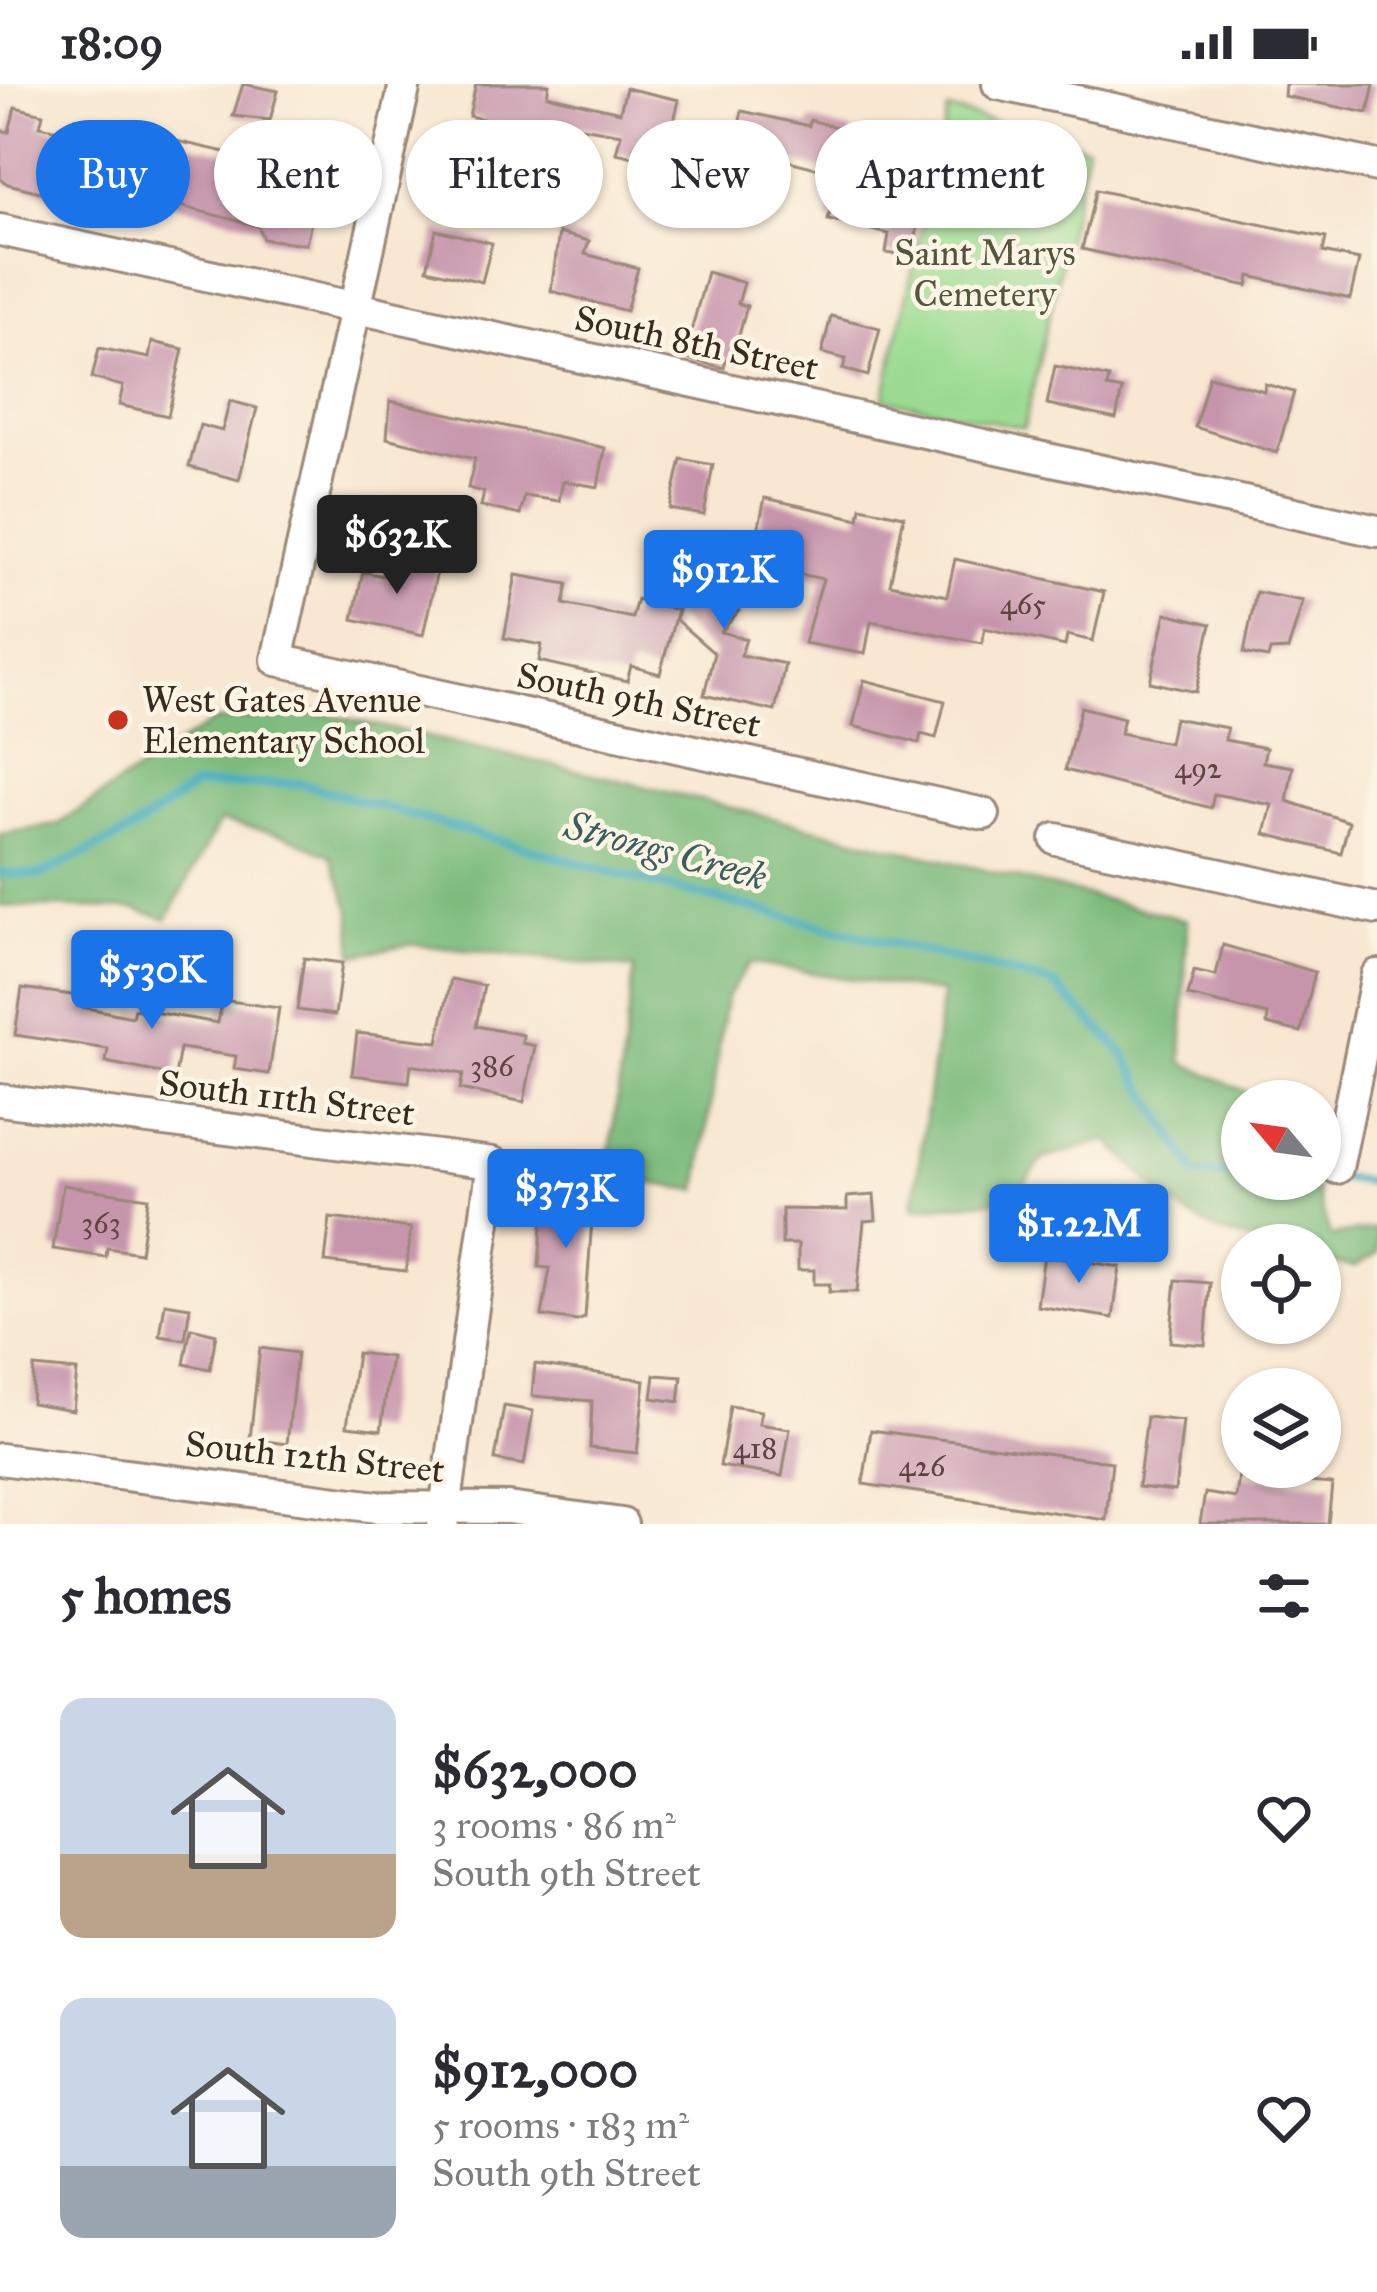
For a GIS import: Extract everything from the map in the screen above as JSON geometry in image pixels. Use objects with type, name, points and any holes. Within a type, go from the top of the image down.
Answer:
[{"type":"street","points":[[357,309],[405,84]]},
{"type":"street","points":[[998,84],[1377,166]]},
{"type":"street","name":"South 8th Street","points":[[0,230],[1377,531]]},
{"type":"street","name":"South 9th Street","points":[[357,309],[277,660],[984,814]]},
{"type":"street","points":[[1056,838],[1377,909]]},
{"type":"street","points":[[1341,1145],[1377,976]]},
{"type":"street","name":"South 11th Street","points":[[0,1100],[494,1162],[444,1517]]},
{"type":"street","name":"South 12th Street","points":[[0,1459],[444,1517],[508,1508],[622,1524]]},
{"type":"green space","name":"Saint Marys Cemetery","points":[[948,110],[987,120],[946,120]]},
{"type":"green space","name":"Saint Marys Cemetery","points":[[922,228],[1069,228],[1024,428],[884,399]]},
{"type":"green space","points":[[308,710],[610,778],[1187,920],[1182,1062],[1221,1080],[1221,1200],[1319,1200],[1326,1224],[1221,1224],[1221,1233],[1179,1208],[1108,1140],[1043,1159],[1012,1199],[913,1208],[942,993],[749,963],[726,998],[698,1190],[607,1177],[634,969],[411,944],[354,955],[351,910],[331,856],[285,835],[220,821],[167,919],[135,909],[0,906],[0,834],[57,825],[212,722]]},
{"type":"green space","points":[[1377,1229],[1377,1254],[1354,1267],[1341,1265],[1341,1234]]},
{"type":"building","points":[[243,84],[278,91],[270,120],[233,116]]},
{"type":"building","points":[[476,84],[549,84],[547,95],[620,112],[626,88],[679,100],[674,120],[627,120],[627,155],[616,153],[621,134],[603,131],[603,120],[469,116]]},
{"type":"building","points":[[1285,84],[1374,84],[1368,113],[1284,96]]},
{"type":"building","points":[[15,107],[43,114],[36,120],[36,191],[0,179],[0,130],[9,132]]},
{"type":"building","points":[[742,111],[782,120],[740,120]]},
{"type":"building","points":[[810,120],[815,121],[815,168],[791,161],[791,122],[809,126]]},
{"type":"building","points":[[190,144],[214,150],[214,215],[190,209]]},
{"type":"building","points":[[1096,190],[1326,238],[1323,252],[1359,260],[1350,299],[1250,276],[1248,286],[1082,249]]},
{"type":"building","points":[[259,228],[310,228],[306,244],[263,239]]},
{"type":"building","points":[[863,228],[917,228],[913,257],[886,253],[889,234]]},
{"type":"building","points":[[436,230],[492,243],[482,282],[427,269]]},
{"type":"building","points":[[559,233],[589,241],[585,254],[638,268],[626,311],[551,291]]},
{"type":"building","points":[[707,272],[744,283],[738,304],[747,306],[732,361],[726,359],[724,368],[684,358]]},
{"type":"building","points":[[831,316],[880,328],[868,376],[843,369],[846,359],[822,353]]},
{"type":"building","points":[[152,342],[183,349],[168,416],[119,405],[123,386],[92,378],[99,348],[149,358]]},
{"type":"building","points":[[1055,366],[1109,378],[1107,387],[1122,390],[1116,419],[1047,404]]},
{"type":"building","points":[[1209,376],[1264,391],[1265,384],[1294,392],[1277,453],[1195,427]]},
{"type":"building","points":[[230,401],[257,408],[239,480],[189,467],[200,425],[222,431]]},
{"type":"building","points":[[390,401],[605,448],[598,487],[563,481],[559,501],[525,496],[520,515],[481,506],[484,492],[468,488],[475,459],[387,438]]},
{"type":"building","points":[[681,459],[713,465],[704,515],[670,509]]},
{"type":"building","points":[[765,498],[859,519],[861,507],[904,516],[890,584],[947,596],[955,559],[1104,592],[1093,641],[1067,635],[1065,646],[985,628],[982,643],[871,621],[865,654],[804,643],[823,579],[751,563]]},
{"type":"building","points":[[690,544],[735,552],[726,608],[739,611],[721,632],[746,639],[741,655],[785,664],[775,711],[704,695],[714,653],[676,620]]},
{"type":"building","points":[[387,560],[437,571],[423,635],[353,619],[363,572],[383,576]]},
{"type":"building","points":[[516,575],[568,584],[564,604],[632,618],[637,599],[677,610],[660,674],[631,666],[627,681],[539,661],[542,645],[504,638]]},
{"type":"building","points":[[1256,592],[1303,601],[1288,650],[1270,651],[1268,658],[1244,653]]},
{"type":"building","points":[[1166,613],[1211,624],[1196,692],[1150,682]]},
{"type":"building","points":[[864,680],[945,701],[936,738],[921,734],[919,743],[853,726]]},
{"type":"building","points":[[1081,707],[1124,718],[1120,733],[1169,743],[1174,718],[1227,728],[1225,740],[1266,748],[1263,762],[1293,767],[1287,801],[1349,822],[1341,853],[1265,834],[1272,805],[1214,794],[1211,808],[1065,770]]},
{"type":"building","points":[[1223,945],[1315,972],[1301,1032],[1267,1024],[1268,1015],[1188,996],[1194,971],[1216,976]]},
{"type":"building","points":[[304,958],[342,963],[335,1015],[297,1010]]},
{"type":"building","points":[[451,979],[484,986],[476,1026],[523,1035],[522,1043],[535,1046],[524,1102],[460,1089],[463,1074],[411,1065],[409,1082],[352,1075],[357,1033],[438,1042]]},
{"type":"building","points":[[22,988],[79,996],[77,1006],[132,1017],[134,1009],[218,1023],[222,1000],[279,1008],[269,1074],[234,1069],[236,1056],[180,1048],[175,1076],[106,1062],[108,1049],[15,1035]]},
{"type":"building","points":[[63,1185],[148,1198],[140,1253],[107,1248],[106,1257],[53,1249]]},
{"type":"building","points":[[545,1187],[594,1191],[585,1318],[577,1321],[542,1316],[550,1268],[539,1267]]},
{"type":"building","points":[[874,1195],[876,1220],[864,1221],[857,1292],[829,1292],[830,1284],[814,1284],[814,1270],[798,1270],[798,1244],[782,1244],[782,1209],[847,1210],[847,1197]]},
{"type":"building","points":[[330,1218],[411,1228],[406,1271],[325,1262]]},
{"type":"building","points":[[1044,1255],[1120,1267],[1113,1318],[1037,1306]]},
{"type":"building","points":[[1176,1280],[1210,1283],[1205,1345],[1170,1342]]},
{"type":"building","points":[[165,1303],[190,1307],[185,1340],[160,1336]]},
{"type":"building","points":[[191,1328],[216,1334],[210,1369],[184,1364]]},
{"type":"building","points":[[260,1348],[297,1353],[287,1444],[250,1439]]},
{"type":"building","points":[[357,1353],[391,1357],[381,1430],[347,1426]]},
{"type":"building","points":[[535,1364],[645,1380],[637,1453],[590,1448],[592,1401],[532,1396]]},
{"type":"building","points":[[34,1367],[77,1371],[73,1410],[31,1403]]},
{"type":"building","points":[[655,1375],[682,1377],[679,1402],[652,1398]]},
{"type":"building","points":[[504,1406],[533,1411],[524,1465],[495,1460]]},
{"type":"building","points":[[730,1406],[761,1411],[759,1424],[790,1429],[782,1476],[720,1466]]},
{"type":"building","points":[[1147,1417],[1183,1421],[1175,1491],[1138,1487]]},
{"type":"building","points":[[871,1430],[1112,1462],[1106,1520],[863,1484]]},
{"type":"building","points":[[1237,1488],[1332,1488],[1328,1524],[1200,1524],[1205,1493],[1236,1498]]},
{"type":"waterway","name":"Strongs Creek","points":[[0,873],[40,875],[131,831],[195,786],[299,783],[624,876],[1054,984],[1122,1051],[1196,1174],[1221,1174]]},
{"type":"waterway","name":"Strongs Creek","points":[[1341,1178],[1377,1182]]},
{"type":"place","name":"West Gates Avenue Elementary School","points":[[118,720]]}]
